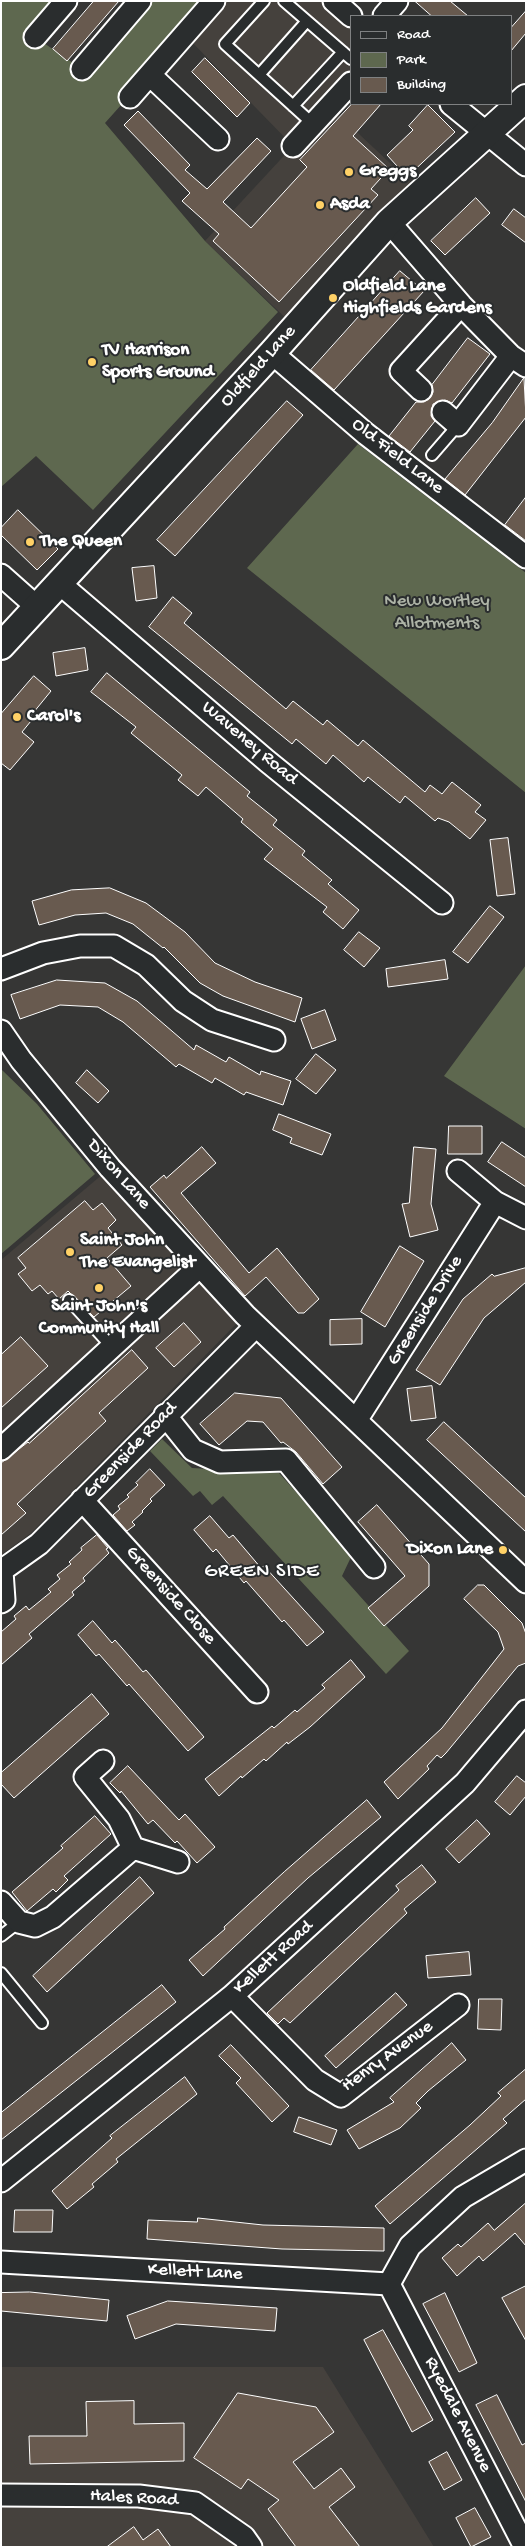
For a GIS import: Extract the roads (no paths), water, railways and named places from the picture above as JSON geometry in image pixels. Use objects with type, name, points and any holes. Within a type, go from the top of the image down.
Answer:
[{"type":"street","points":[[35,37],[66,1]]},
{"type":"street","points":[[82,69],[140,1]]},
{"type":"street","points":[[130,97],[214,1]]},
{"type":"street","points":[[334,1],[350,15]]},
{"type":"street","points":[[385,15],[397,1]]},
{"type":"street","points":[[150,75],[220,141]]},
{"type":"street","points":[[293,146],[350,84]]},
{"type":"street","name":"Oldfield Lane","points":[[1,646],[389,222],[526,98]]},
{"type":"street","points":[[452,105],[526,165]]},
{"type":"street","points":[[389,222],[461,305],[518,361],[451,418]]},
{"type":"street","points":[[421,390],[401,371],[461,305]]},
{"type":"street","name":"Old Field Lane","points":[[272,352],[366,434],[526,557]]},
{"type":"street","points":[[1,575],[37,607]]},
{"type":"street","name":"Waveney Road","points":[[59,582],[267,761],[442,902]]},
{"type":"street","points":[[1,969],[43,953],[80,946],[114,946],[146,965],[183,1001],[212,1020],[274,1040]]},
{"type":"street","name":"Dixon Lane","points":[[1,1031],[21,1060],[110,1168],[256,1326],[357,1419],[453,1514],[526,1582]]},
{"type":"street","points":[[458,1171],[494,1202],[526,1218]]},
{"type":"street","name":"Greenside Drive","points":[[357,1419],[494,1202]]},
{"type":"street","points":[[2,1448],[200,1266]]},
{"type":"street","name":"Greenside Road","points":[[1,1571],[39,1544],[165,1415],[256,1326]]},
{"type":"street","points":[[165,1415],[193,1450],[220,1462],[286,1460],[374,1567]]},
{"type":"street","name":"Greenside Close","points":[[82,1500],[257,1692]]},
{"type":"street","points":[[1,1571],[4,1600],[1,1602]]},
{"type":"street","name":"Kellett Road","points":[[1,2181],[232,1996],[465,1783],[526,1711]]},
{"type":"street","points":[[102,1761],[85,1777],[119,1819],[133,1848],[178,1862]]},
{"type":"street","points":[[1,1902],[19,1922],[35,1926],[53,1917],[133,1848]]},
{"type":"street","name":"Henry Avenue","points":[[232,1996],[315,2080],[341,2096],[458,2005]]},
{"type":"street","points":[[389,2284],[410,2246],[463,2196],[526,2160]]},
{"type":"street","name":"Kellett Lane","points":[[1,2262],[389,2284]]},
{"type":"street","name":"Ryedale Avenue","points":[[389,2284],[524,2547]]},
{"type":"street","name":"Hales Road","points":[[1,2495],[139,2496],[195,2503],[244,2537],[251,2547]]},
{"type":"lane","points":[[264,1],[225,44],[313,124]]},
{"type":"lane","points":[[284,1],[350,58]]},
{"type":"lane","points":[[259,75],[307,21]]},
{"type":"lane","points":[[293,106],[343,52]]},
{"type":"lane","points":[[432,455],[451,418]]},
{"type":"lane","points":[[69,1300],[112,1348]]},
{"type":"lane","points":[[1,1936],[19,1922]]},
{"type":"lane","points":[[1,1973],[42,2023]]},
{"type":"place","name":"Greggs","points":[[349,172]]},
{"type":"place","name":"Asda","points":[[320,205]]},
{"type":"place","name":"Oldfield Lane Highfields Gardens","points":[[333,298]]},
{"type":"place","name":"TV Harrison Sports Ground","points":[[92,362]]},
{"type":"place","name":"The Queen","points":[[30,542]]},
{"type":"place","name":"Carol's","points":[[17,717]]},
{"type":"place","name":"Saint John The Evangelist","points":[[70,1252]]},
{"type":"place","name":"Saint John's Community Hall","points":[[99,1288]]},
{"type":"place","name":"Dixon Lane","points":[[503,1550]]},
{"type":"district","name":"GREEN SIDE","points":[[262,1573]]},
{"type":"park label","name":"New Wortley Allotments","points":[[437,613]]}]
